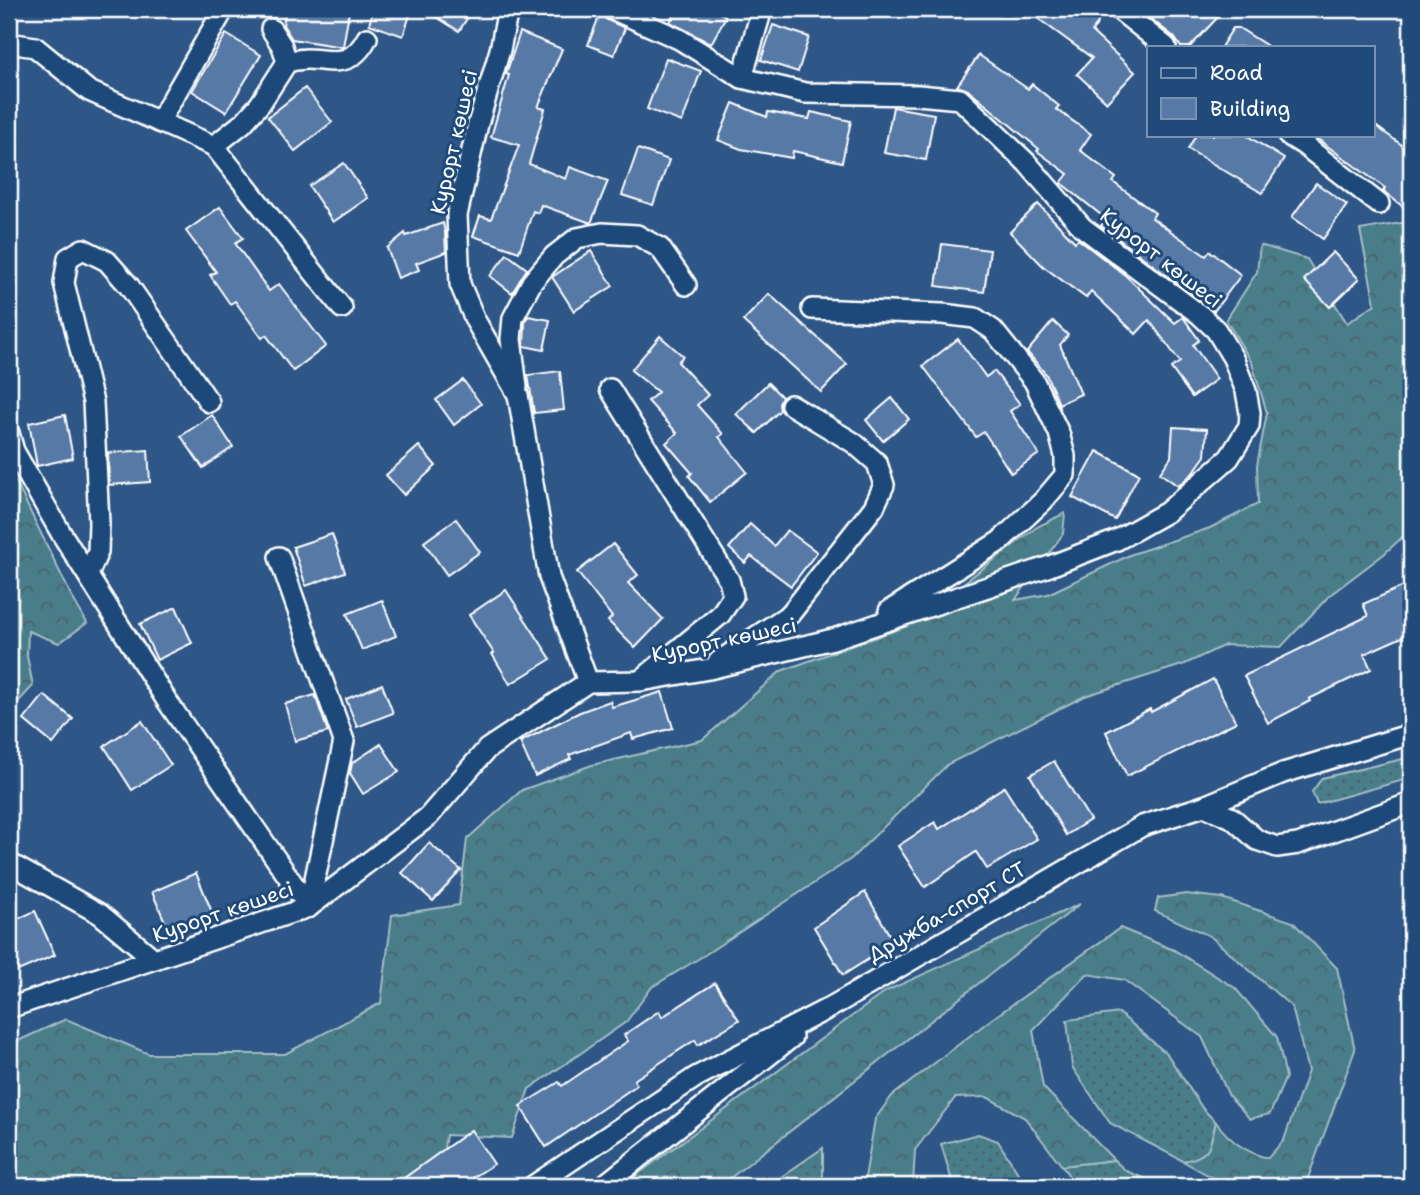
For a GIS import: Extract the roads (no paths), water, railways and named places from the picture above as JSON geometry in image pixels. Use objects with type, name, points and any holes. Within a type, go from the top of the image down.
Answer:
[{"type":"street","points":[[159,122],[224,9]]},
{"type":"street","name":"Курорт көшесі","points":[[508,9],[457,215],[460,284],[475,320],[518,395],[549,577],[588,682]]},
{"type":"street","name":"Курорт көшесі","points":[[9,1008],[309,907],[428,817],[487,749],[588,682],[641,681],[834,639],[1050,566],[1117,540],[1167,512],[1228,458],[1241,442],[1249,426],[1250,413],[1246,391],[1233,358],[1216,330],[1200,314],[1082,227],[1027,163],[960,99],[918,95],[805,93],[742,78],[679,39],[612,9]]},
{"type":"street","points":[[742,78],[762,9]]},
{"type":"street","points":[[1118,9],[1165,46]]},
{"type":"street","points":[[271,29],[282,46],[287,62]]},
{"type":"street","points":[[214,146],[251,114],[287,62],[300,59],[331,62],[351,58],[357,54],[367,38]]},
{"type":"street","points":[[9,43],[35,47],[89,90],[214,146],[342,308]]},
{"type":"street","points":[[1290,136],[1379,204]]},
{"type":"street","points":[[518,395],[512,339],[513,318],[532,282],[554,256],[577,238],[602,233],[637,235],[660,248],[686,285]]},
{"type":"street","points":[[88,575],[98,552],[99,533],[93,402],[64,283],[68,258],[83,249],[107,261],[129,286],[209,402]]},
{"type":"street","points":[[812,309],[942,314],[975,318],[993,330],[1034,380],[1059,433],[1065,456],[1065,475],[1043,501],[1000,541],[861,628]]},
{"type":"street","points":[[610,389],[729,580],[733,596],[720,615],[641,681]]},
{"type":"street","points":[[709,668],[790,614],[874,507],[884,485],[877,463],[854,443],[791,405]]},
{"type":"street","points":[[9,433],[13,451],[167,701],[309,907]]},
{"type":"street","points":[[279,557],[344,741],[309,907]]},
{"type":"street","name":"Дружба-спорт СТ","points":[[533,1186],[696,1077],[829,1008],[1142,826],[1204,806],[1283,773],[1411,734]]},
{"type":"street","points":[[1204,806],[1232,818],[1257,840],[1276,847],[1298,844],[1411,803]]},
{"type":"street","points":[[9,863],[100,914],[154,959]]},
{"type":"street","points":[[603,1186],[829,1008]]}]
